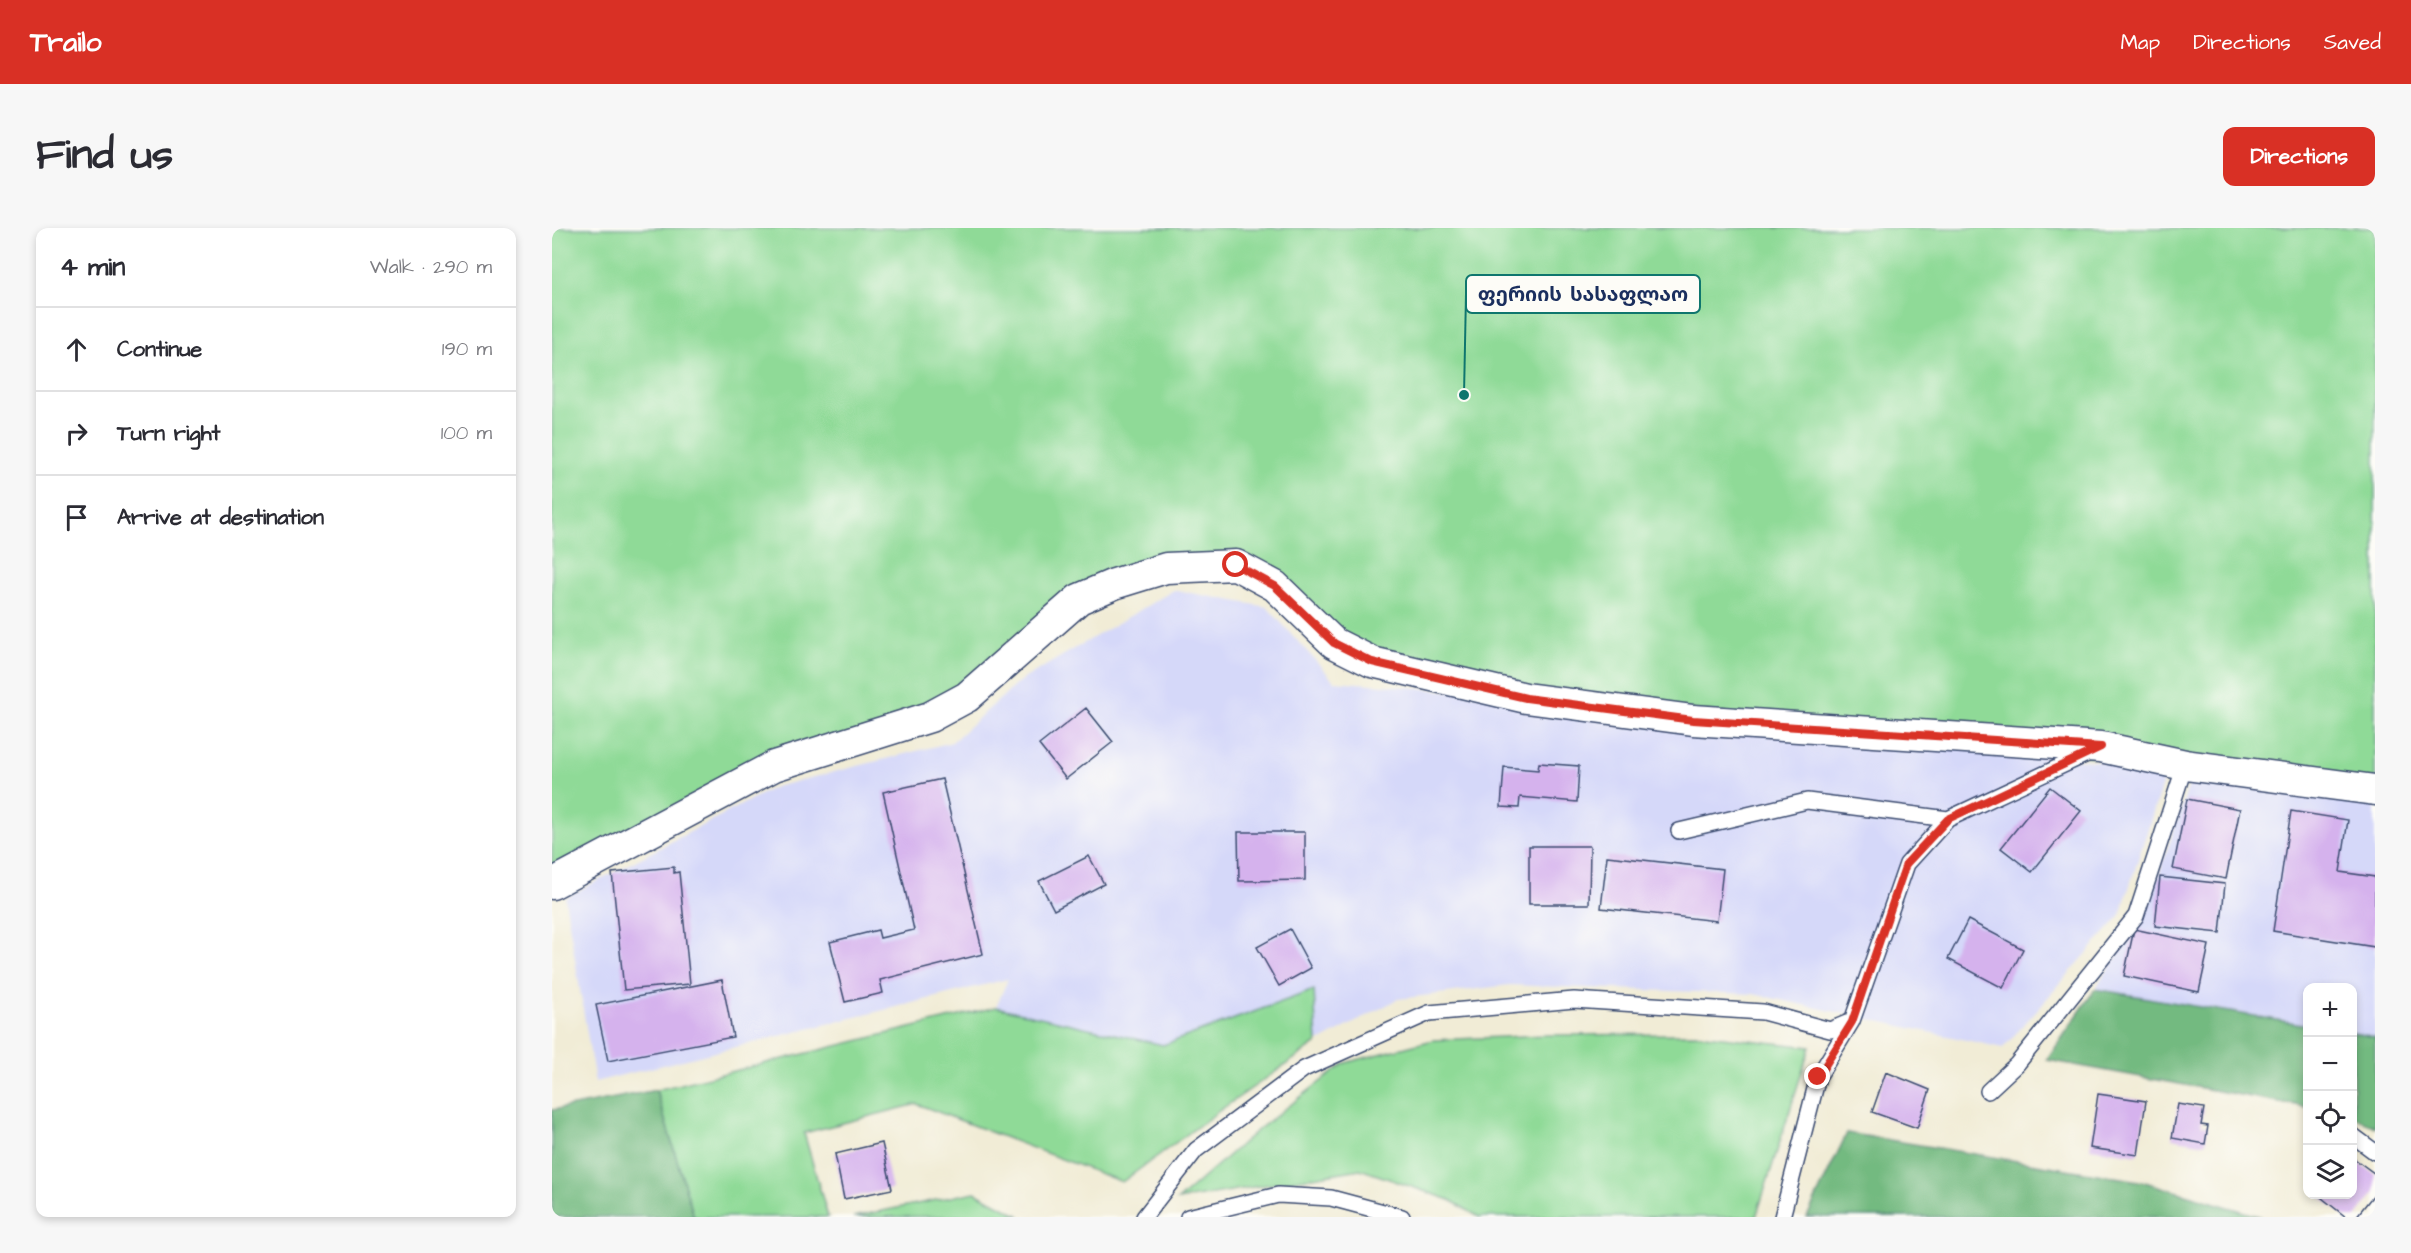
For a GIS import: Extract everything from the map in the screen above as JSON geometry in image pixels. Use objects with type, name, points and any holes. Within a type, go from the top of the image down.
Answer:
[{"type":"street","points":[[552,884],[774,765],[939,712],[967,697],[1078,599],[1114,584],[1166,568],[1236,565],[1275,586],[1334,643],[1372,662],[1526,698],[1693,720],[2101,747],[2185,765],[2375,790]]},
{"type":"lane","points":[[1782,1217],[1818,1077],[1852,1022],[1906,864],[1948,819],[2101,747]]},
{"type":"lane","points":[[1988,1091],[2017,1064],[2136,916],[2185,765]]},
{"type":"lane","points":[[1679,831],[1807,801],[1948,819]]},
{"type":"lane","points":[[1144,1217],[1196,1150],[1304,1069],[1429,1013],[1575,1000],[1762,1012],[1830,1030],[1852,1022]]},
{"type":"lane","points":[[2357,1139],[2375,1152]]},
{"type":"lane","points":[[1188,1217],[1278,1195],[1331,1198],[1402,1217]]},
{"type":"shaded area","points":[[1174,590],[1267,607],[1334,681],[1418,688],[2167,769],[2120,916],[2003,1048],[1753,994],[1509,985],[1398,999],[1317,1043],[1313,991],[1163,1045],[996,1007],[1008,979],[595,1082],[565,898],[775,787],[952,742],[1020,681]]},
{"type":"shaded area","points":[[2193,773],[2375,796],[2375,1037],[2357,1034],[2357,983],[2303,983],[2303,1024],[2095,989],[2146,913]]},
{"type":"green space","points":[[552,228],[2375,228],[2375,790],[1529,691],[1376,654],[1237,562],[1112,578],[966,692],[552,875]]},
{"type":"green space","points":[[2095,989],[2303,1024],[2303,1106],[2047,1060]]},
{"type":"green space","points":[[1314,990],[1317,1043],[1122,1182],[917,1104],[804,1133],[828,1217],[694,1217],[656,1090],[996,1007],[1163,1045]]},
{"type":"green space","points":[[1696,1034],[1810,1047],[1756,1217],[1479,1217],[1450,1200],[1360,1169],[1178,1200],[1255,1132],[1345,1063],[1433,1040],[1548,1035]]},
{"type":"green space","points":[[2357,1034],[2375,1037],[2375,1127],[2357,1118]]},
{"type":"green space","points":[[656,1090],[694,1217],[552,1217],[552,1110]]},
{"type":"green space","points":[[1847,1133],[2145,1182],[2262,1217],[1807,1217]]},
{"type":"green space","points":[[975,1192],[1020,1216],[853,1217]]},
{"type":"building","points":[[1086,708],[1113,742],[1066,779],[1039,745]]},
{"type":"building","points":[[1539,763],[1579,766],[1577,802],[1520,797],[1519,808],[1501,807],[1504,767],[1538,770]]},
{"type":"building","points":[[942,779],[983,954],[880,980],[883,993],[845,1002],[830,942],[878,930],[880,938],[914,930],[883,792]]},
{"type":"building","points":[[2050,787],[2081,811],[2032,872],[2001,848]]},
{"type":"building","points":[[2187,799],[2240,809],[2226,879],[2173,869]]},
{"type":"building","points":[[2291,811],[2348,820],[2340,872],[2375,877],[2375,947],[2273,931]]},
{"type":"building","points":[[1238,832],[1305,832],[1305,880],[1239,881]]},
{"type":"building","points":[[1529,846],[1590,846],[1589,904],[1529,904]]},
{"type":"building","points":[[1089,856],[1104,884],[1054,910],[1039,881]]},
{"type":"building","points":[[1607,856],[1723,869],[1717,921],[1601,908]]},
{"type":"building","points":[[674,867],[674,873],[679,872],[690,984],[624,990],[612,873]]},
{"type":"building","points":[[2160,877],[2225,884],[2220,933],[2155,926]]},
{"type":"building","points":[[1968,920],[2023,949],[2003,988],[1948,959]]},
{"type":"building","points":[[1290,929],[1311,968],[1279,986],[1257,947]]},
{"type":"building","points":[[2134,929],[2209,945],[2199,992],[2124,976]]},
{"type":"building","points":[[722,980],[733,1037],[608,1061],[596,1005]]},
{"type":"building","points":[[1886,1072],[1930,1090],[1917,1128],[1872,1112]]},
{"type":"building","points":[[2098,1094],[2146,1101],[2138,1155],[2090,1148]]},
{"type":"building","points":[[2178,1104],[2204,1108],[2201,1125],[2208,1126],[2205,1144],[2172,1138]]},
{"type":"building","points":[[882,1143],[892,1189],[844,1199],[835,1154]]},
{"type":"building","points":[[2357,1161],[2375,1174],[2375,1193],[2356,1217],[2346,1217],[2323,1199],[2357,1199]]},
{"type":"place","name":"ფერიის სასაფლაო","points":[[1464,395]]},
{"type":"route","points":[[1236,565],[1275,586],[1334,643],[1372,662],[1526,698],[1693,720],[2101,747],[1948,819],[1906,864],[1852,1022],[1818,1077]]}]
